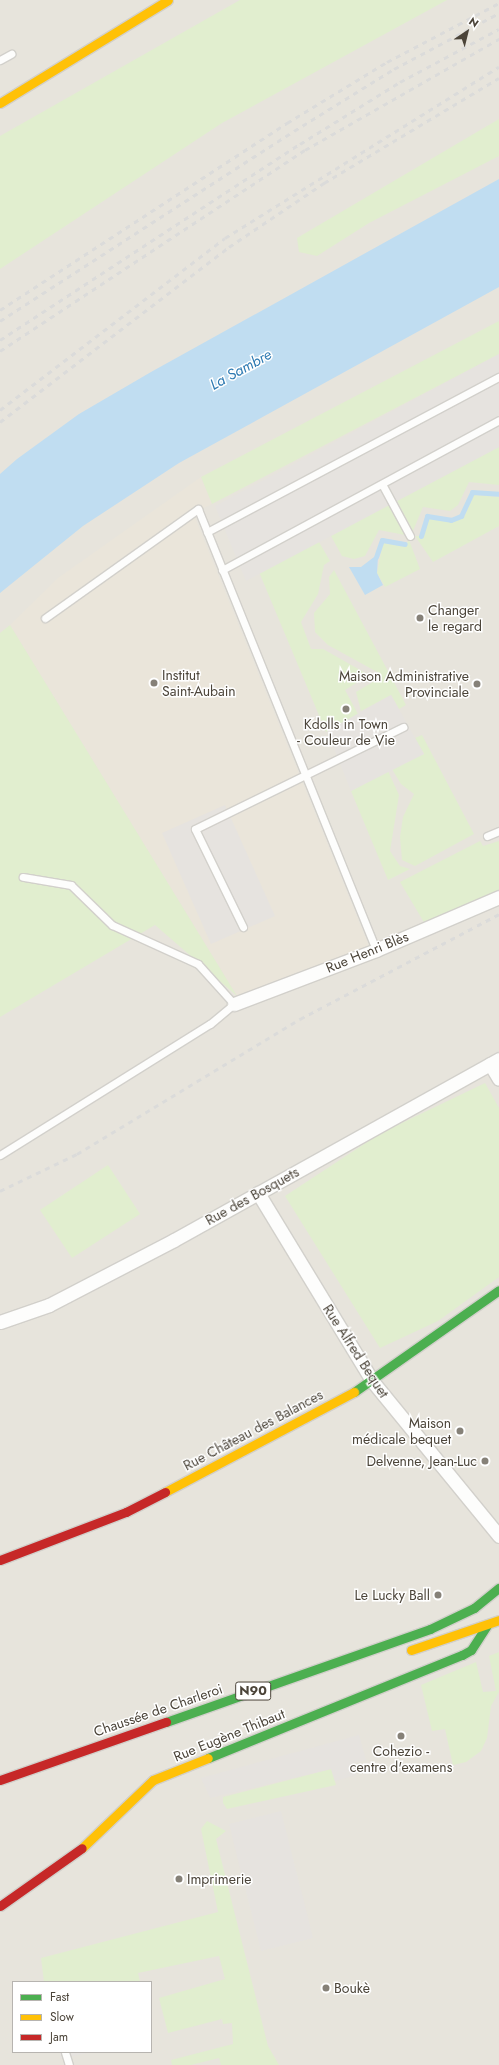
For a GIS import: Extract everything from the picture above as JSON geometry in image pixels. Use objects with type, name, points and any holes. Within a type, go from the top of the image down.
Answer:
[{"type":"street","points":[[0,103],[168,0]]},
{"type":"street","name":"Rue Henri Blès","points":[[234,1004],[376,950],[499,897]]},
{"type":"street","points":[[494,1061],[499,1079]]},
{"type":"street","name":"Rue des Bosquets","points":[[0,1322],[49,1305],[258,1193],[494,1061]]},
{"type":"street","name":"Rue Alfred Bequet","points":[[258,1193],[373,1382],[499,1536]]},
{"type":"street","name":"Rue Château des Balances","points":[[0,1560],[126,1512],[373,1382],[499,1290]]},
{"type":"street","name":"Chaussée de Charleroi","points":[[0,1780],[436,1627],[474,1608],[499,1588]]},
{"type":"street","points":[[404,1653],[499,1620]]},
{"type":"street","name":"Rue Eugène Thibaut","points":[[0,1906],[78,1852],[153,1780],[462,1655],[471,1650],[487,1625]]},
{"type":"street","name":"Chaussée de Charleroi","points":[[0,1790],[231,1711]]},
{"type":"lane","points":[[0,60],[11,54]]},
{"type":"lane","points":[[207,532],[499,377]]},
{"type":"lane","points":[[222,570],[499,420]]},
{"type":"lane","points":[[382,484],[410,536]]},
{"type":"lane","points":[[45,618],[198,509],[376,950]]},
{"type":"lane","points":[[243,927],[195,829],[306,776],[403,726]]},
{"type":"lane","points":[[488,836],[499,831]]},
{"type":"lane","points":[[0,1156],[210,1024],[234,1004],[198,964],[112,925],[71,885],[23,877]]},
{"type":"lane","points":[[65,2053],[69,2065]]},
{"type":"shaded area","points":[[0,0],[499,0],[499,2065],[0,2065]]},
{"type":"shaded area","points":[[499,354],[499,447],[246,581],[215,506]]},
{"type":"shaded area","name":"Institut Saint-Aubain","points":[[201,477],[212,504],[193,513],[370,949],[237,996],[10,625],[58,578]]},
{"type":"shaded area","points":[[391,695],[424,754],[351,791],[327,731]]},
{"type":"shaded area","points":[[225,805],[275,916],[211,944],[162,833]]},
{"type":"shaded area","points":[[359,1735],[366,1760],[353,1763],[356,1775],[335,1781],[331,1769],[210,1798],[201,1778]]},
{"type":"shaded area","points":[[281,1811],[313,1938],[261,1951],[229,1824]]},
{"type":"shaded area","points":[[60,2053],[87,2053],[60,2059]]},
{"type":"green space","points":[[240,0],[447,0],[222,123],[0,269],[0,136]]},
{"type":"green space","points":[[499,119],[499,156],[369,223],[317,256],[299,252],[297,238]]},
{"type":"green space","points":[[499,321],[499,354],[212,504],[201,477]]},
{"type":"green space","points":[[499,447],[499,485],[469,482],[458,505],[450,511],[423,507],[413,531],[397,501]]},
{"type":"green space","points":[[474,495],[499,497],[499,526],[433,562],[415,536],[423,536],[428,518],[449,522],[464,517]]},
{"type":"green space","points":[[389,505],[405,535],[379,530],[365,556],[354,559],[342,556],[331,536]]},
{"type":"green space","points":[[409,540],[420,569],[385,587],[377,573],[383,542],[405,546]]},
{"type":"green space","points":[[319,542],[330,561],[324,565],[318,594],[301,622],[311,649],[323,649],[369,675],[345,690],[358,714],[326,732],[259,572]]},
{"type":"green space","points":[[334,570],[406,705],[399,709],[391,695],[361,711],[356,692],[378,679],[379,673],[328,645],[315,632],[314,613],[330,594],[329,577]]},
{"type":"green space","points":[[10,625],[237,996],[155,925],[0,1017],[0,633]]},
{"type":"green space","points":[[422,735],[474,834],[415,866],[402,860],[400,837],[403,817],[414,794],[401,784],[392,769],[424,754],[415,738]]},
{"type":"green space","points":[[388,771],[399,795],[390,851],[400,866],[410,869],[388,880],[351,791]]},
{"type":"green space","points":[[480,841],[483,846],[499,841],[499,890],[425,924],[400,882]]},
{"type":"green space","points":[[485,1083],[499,1108],[499,1277],[438,1321],[380,1348],[285,1196],[381,1133]]},
{"type":"green space","points":[[108,1165],[140,1214],[72,1258],[40,1210]]},
{"type":"green space","points":[[499,1652],[499,1692],[491,1706],[487,1738],[481,1751],[466,1762],[453,1765],[445,1729],[432,1731],[421,1685],[476,1662],[483,1692],[496,1691],[489,1656]]},
{"type":"green space","points":[[331,1769],[336,1785],[227,1809],[223,1803],[223,1797]]},
{"type":"green space","points":[[207,1821],[226,1831],[216,1839],[268,2046],[279,2065],[221,2065],[219,2058],[191,2065],[172,2065],[171,2060],[233,2044],[232,2023],[223,2024],[222,2019],[168,2033],[159,1998],[225,1979],[219,1956],[138,1973],[140,1981],[44,1981],[41,1958],[218,1912],[201,1829]]},
{"type":"water","name":"La Sambre","points":[[499,179],[499,287],[179,463],[83,526],[0,593],[0,474],[17,459],[79,414],[151,372]]},
{"type":"water","points":[[374,557],[378,557],[377,573],[383,585],[365,595],[349,567],[361,567]]},
{"type":"waterway","points":[[421,536],[427,516],[451,520],[461,516],[472,492],[499,494]]},
{"type":"waterway","points":[[376,557],[382,540],[405,544]]},
{"type":"railway","points":[[0,310],[287,123],[387,62],[499,3]]},
{"type":"railway","points":[[0,321],[294,131],[394,69],[499,13]]},
{"type":"railway","points":[[0,340],[300,144],[400,82],[499,29]]},
{"type":"railway","points":[[0,351],[305,150],[499,39]]},
{"type":"railway","points":[[0,410],[225,238],[499,67]]},
{"type":"railway","points":[[0,422],[229,247],[324,183],[499,78]]},
{"type":"railway","points":[[0,1191],[77,1154],[300,1019],[499,914]]},
{"type":"traffic: fast","points":[[354,1392],[499,1290]]},
{"type":"traffic: fast","points":[[166,1722],[430,1629],[474,1608],[499,1588]]},
{"type":"traffic: fast","points":[[208,1758],[462,1655],[471,1650],[487,1625]]},
{"type":"traffic: slow","points":[[0,103],[168,0]]},
{"type":"traffic: slow","points":[[165,1492],[354,1392]]},
{"type":"traffic: slow","points":[[411,1650],[499,1620]]},
{"type":"traffic: slow","points":[[82,1848],[153,1780],[208,1758]]},
{"type":"traffic: jam","points":[[0,1560],[126,1512],[165,1492]]},
{"type":"traffic: jam","points":[[0,1780],[166,1722]]},
{"type":"traffic: jam","points":[[0,1906],[82,1848]]},
{"type":"place","name":"Changer le regard","points":[[420,618]]},
{"type":"place","name":"Institut Saint-Aubain","points":[[154,683]]},
{"type":"place","name":"Maison Administrative Provinciale","points":[[477,684]]},
{"type":"place","name":"Kdolls in Town - Couleur de Vie","points":[[346,709]]},
{"type":"place","name":"Maison médicale bequet","points":[[460,1431]]},
{"type":"place","name":"Delvenne, Jean-Luc","points":[[485,1461]]},
{"type":"place","name":"Le Lucky Ball","points":[[438,1595]]},
{"type":"place","name":"Cohezio - centre d'examens","points":[[401,1736]]},
{"type":"place","name":"Imprimerie","points":[[179,1879]]},
{"type":"place","name":"Boukè","points":[[326,1988]]}]
